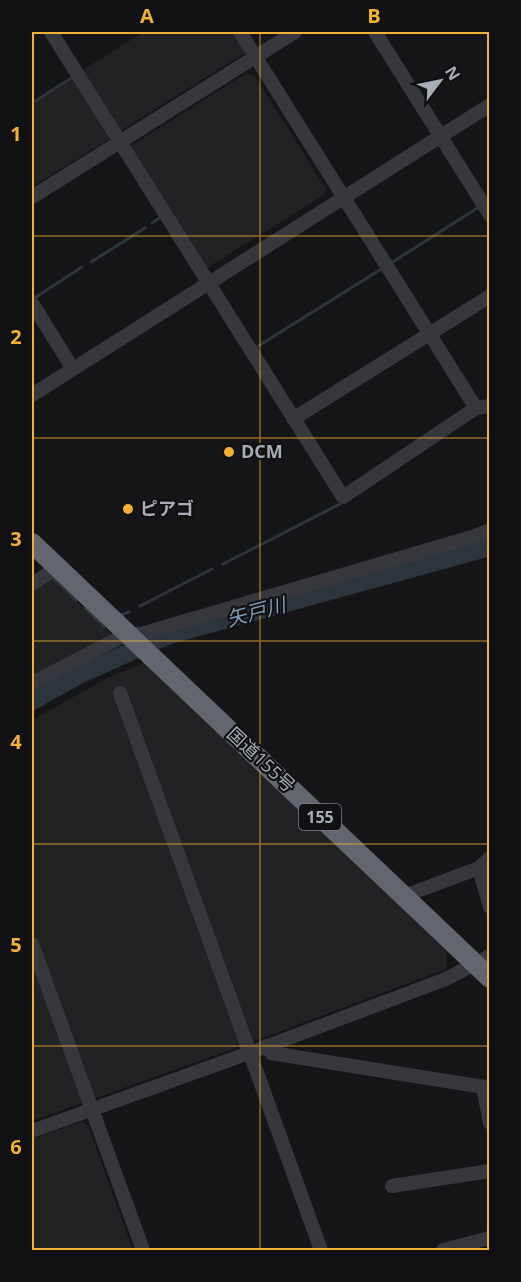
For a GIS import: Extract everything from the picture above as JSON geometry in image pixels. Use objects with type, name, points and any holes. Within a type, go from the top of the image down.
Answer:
[{"type":"highway","name":"国道155号","points":[[32,543],[404,896],[485,966]]},
{"type":"street","points":[[51,32],[343,497],[483,407],[430,334],[240,32]]},
{"type":"street","points":[[32,197],[295,32]]},
{"type":"street","points":[[375,32],[489,215]]},
{"type":"street","points":[[32,396],[489,105]]},
{"type":"street","points":[[294,419],[489,296]]},
{"type":"street","points":[[32,303],[73,369]]},
{"type":"street","points":[[32,683],[129,636],[472,537],[489,530]]},
{"type":"street","points":[[32,584],[56,568]]},
{"type":"street","points":[[120,693],[321,1251]]},
{"type":"street","points":[[404,896],[479,868],[489,858]]},
{"type":"street","points":[[479,868],[489,907]]},
{"type":"street","points":[[32,945],[143,1251]]},
{"type":"street","points":[[32,1131],[485,966]]},
{"type":"street","points":[[266,1047],[271,1053],[424,1076],[486,1088],[489,1123]]},
{"type":"street","points":[[392,1186],[489,1171]]},
{"type":"street","points":[[443,1251],[489,1238]]},
{"type":"shaded area","points":[[144,32],[233,32],[245,53],[122,130],[117,130],[81,71]]},
{"type":"shaded area","points":[[245,74],[254,75],[326,189],[324,195],[205,269],[129,147]]},
{"type":"shaded area","points":[[74,78],[109,135],[109,139],[32,187],[32,105]]},
{"type":"shaded area","points":[[52,578],[114,637],[32,680],[32,591]]},
{"type":"shaded area","points":[[147,662],[447,952],[446,969],[32,1121],[32,720],[111,676]]},
{"type":"shaded area","points":[[81,1122],[88,1125],[133,1250],[32,1250],[32,1139]]},
{"type":"waterway","points":[[32,103],[73,77]]},
{"type":"waterway","points":[[391,263],[479,207]]},
{"type":"waterway","points":[[152,223],[161,217]]},
{"type":"waterway","points":[[91,262],[145,228]]},
{"type":"waterway","points":[[36,297],[82,267]]},
{"type":"waterway","points":[[255,348],[383,268]]},
{"type":"waterway","points":[[223,564],[340,504]]},
{"type":"waterway","name":"矢戸川","points":[[32,701],[79,675],[166,636],[490,547]]},
{"type":"waterway","points":[[140,606],[212,569]]},
{"type":"waterway","points":[[51,578],[76,600]]},
{"type":"waterway","points":[[85,608],[104,627]]},
{"type":"waterway","points":[[123,617],[121,615],[129,612]]},
{"type":"place","name":"DCM","points":[[229,452]]},
{"type":"place","name":"ピアゴ","points":[[128,509]]}]
